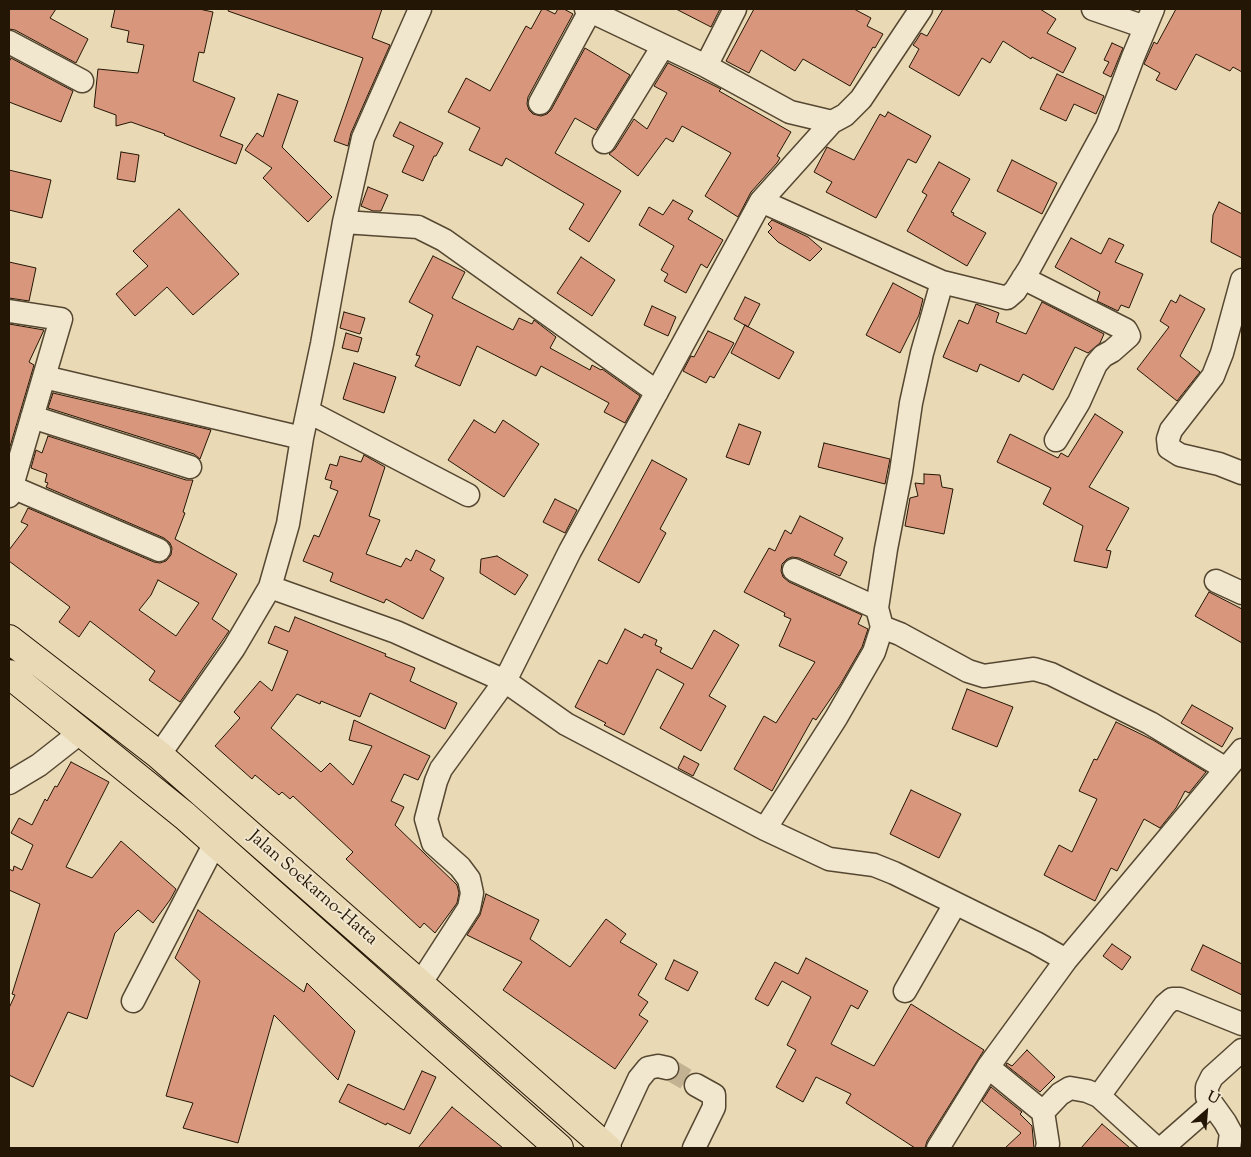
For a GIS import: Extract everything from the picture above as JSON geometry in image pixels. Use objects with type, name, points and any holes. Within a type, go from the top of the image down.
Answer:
[{"type":"highway","name":"Jalan Soekarno-Hatta","points":[[9,639],[159,755],[607,1148]]},
{"type":"highway","name":"Jalan Soekarno-Hatta","points":[[9,674],[185,816],[559,1148]]},
{"type":"highway","points":[[350,962],[371,940]]},
{"type":"street","points":[[159,755],[234,648],[270,587],[288,524],[302,438],[309,412],[344,222],[363,138],[420,9]]},
{"type":"street","points":[[706,66],[735,9]]},
{"type":"street","points":[[420,984],[469,908],[472,893],[469,879],[460,867],[433,842],[426,819],[428,806],[442,769],[504,681],[570,551],[761,201],[832,122],[845,115],[862,99],[921,9]]},
{"type":"street","points":[[761,201],[942,282],[1007,298],[1015,291],[1023,278],[1107,126],[1149,18],[1093,9]]},
{"type":"street","points":[[540,102],[588,10],[706,66],[790,112],[832,122]]},
{"type":"street","points":[[9,42],[82,81]]},
{"type":"street","points":[[604,142],[663,46]]},
{"type":"street","points":[[344,222],[418,228],[444,240],[658,392]]},
{"type":"street","points":[[1023,278],[1126,330],[1129,336],[1112,351],[1103,356],[1096,364],[1079,402],[1056,440]]},
{"type":"street","points":[[1242,280],[1222,353],[1213,376],[1172,430],[1168,439],[1169,448],[1180,455],[1219,464],[1242,473]]},
{"type":"street","points":[[764,829],[858,683],[874,652],[880,617],[886,549],[901,472],[911,403],[922,353],[942,282]]},
{"type":"street","points":[[9,311],[60,319],[10,491],[159,550]]},
{"type":"street","points":[[44,377],[302,438]]},
{"type":"street","points":[[309,412],[468,495]]},
{"type":"street","points":[[32,417],[190,466]]},
{"type":"street","points":[[794,570],[880,617],[900,634],[968,671],[984,676],[1034,669],[1051,674],[1150,723],[1226,769]]},
{"type":"street","points":[[1216,581],[1242,593]]},
{"type":"street","points":[[270,587],[396,632],[504,681],[566,724],[764,829],[829,859],[874,865],[894,873],[1036,942],[1066,960]]},
{"type":"street","points":[[9,783],[39,765],[81,732]]},
{"type":"street","points":[[938,1148],[988,1067],[1066,960],[1242,750]]},
{"type":"street","points":[[133,1001],[215,843]]},
{"type":"street","points":[[905,991],[955,904]]},
{"type":"street","points":[[1100,1094],[1165,1005],[1172,999],[1180,999],[1242,1024]]},
{"type":"street","points":[[1229,1148],[1231,1133],[1207,1098],[1207,1087],[1212,1077],[1242,1050]]},
{"type":"street","points":[[607,1148],[639,1079],[648,1068],[658,1066],[667,1068]]},
{"type":"street","points":[[988,1067],[1043,1112],[1047,1148]]},
{"type":"street","points":[[694,1148],[714,1107],[714,1095],[696,1085]]},
{"type":"street","points":[[1043,1112],[1060,1094],[1070,1088],[1100,1094],[1156,1148]]},
{"type":"street","points":[[1162,1148],[1212,1104]]},
{"type":"building","points":[[9,9],[56,9],[50,18],[88,39],[76,63],[15,30],[9,29]]},
{"type":"building","points":[[115,9],[199,9],[213,12],[204,53],[199,52],[193,81],[235,98],[220,136],[243,145],[236,164],[131,122],[116,126],[116,115],[94,107],[98,69],[138,73],[144,45],[127,42],[129,31],[111,27]]},
{"type":"building","points":[[229,9],[382,9],[372,38],[390,45],[351,133],[348,146],[334,141],[363,58],[228,11]]},
{"type":"building","points":[[542,9],[555,14],[558,9],[564,9],[573,14],[528,97],[527,104],[533,114],[541,116],[551,110],[585,48],[630,75],[596,130],[575,118],[555,153],[621,191],[589,242],[569,229],[584,204],[506,158],[502,166],[469,150],[480,128],[448,112],[466,78],[490,91],[526,26],[531,29]]},
{"type":"building","points":[[676,9],[720,9],[711,27]]},
{"type":"building","points":[[754,9],[854,9],[871,18],[867,26],[883,34],[850,86],[803,59],[795,71],[761,50],[749,73],[726,61]]},
{"type":"building","points":[[943,9],[1040,9],[1056,19],[1047,33],[1076,48],[1063,73],[1032,57],[1031,59],[1003,41],[990,63],[982,58],[959,96],[909,67],[919,49],[913,45],[921,33],[927,36]]},
{"type":"building","points":[[1176,9],[1242,9],[1242,72],[1233,67],[1230,71],[1196,54],[1176,90],[1156,80],[1160,73],[1144,64],[1154,42],[1157,44]]},
{"type":"building","points":[[1112,43],[1123,48],[1111,77],[1103,73],[1109,62],[1104,60]]},
{"type":"building","points":[[11,58],[73,91],[61,122],[9,102],[9,62]]},
{"type":"building","points":[[668,63],[721,89],[719,91],[791,132],[777,156],[780,158],[777,163],[751,192],[738,217],[705,196],[731,153],[682,126],[673,142],[666,138],[638,176],[609,154],[615,149],[634,119],[647,129],[667,93],[654,86]]},
{"type":"building","points":[[1057,74],[1104,96],[1096,114],[1074,104],[1066,121],[1040,109]]},
{"type":"building","points":[[278,94],[298,101],[282,147],[332,197],[308,222],[263,178],[272,168],[245,150],[257,133],[263,137]]},
{"type":"building","points":[[888,112],[931,136],[916,163],[908,159],[876,218],[826,192],[832,182],[814,172],[827,147],[854,160],[880,114],[885,117]]},
{"type":"building","points":[[400,122],[443,143],[436,156],[434,156],[423,181],[402,172],[414,146],[393,136]]},
{"type":"building","points":[[121,152],[139,155],[135,182],[117,179]]},
{"type":"building","points":[[1012,160],[1057,183],[1042,214],[997,191]]},
{"type":"building","points":[[939,162],[970,179],[951,212],[954,213],[953,215],[986,233],[967,266],[907,231],[927,195],[922,192]]},
{"type":"building","points":[[9,170],[51,180],[42,218],[9,210]]},
{"type":"building","points":[[368,187],[388,195],[381,211],[373,211],[361,206]]},
{"type":"building","points":[[673,200],[693,211],[688,219],[723,240],[707,268],[701,264],[686,293],[664,281],[668,274],[661,270],[674,246],[639,225],[649,207],[663,215]]},
{"type":"building","points":[[1219,202],[1242,214],[1242,258],[1211,242],[1213,215]]},
{"type":"building","points":[[179,209],[239,274],[193,315],[167,287],[135,316],[116,294],[148,266],[133,251]]},
{"type":"building","points":[[772,220],[808,237],[822,249],[810,261],[778,242],[768,232],[772,228],[768,224]]},
{"type":"building","points":[[1071,238],[1101,254],[1109,238],[1124,245],[1115,262],[1143,274],[1129,308],[1121,305],[1118,311],[1097,301],[1100,292],[1055,267]]},
{"type":"building","points":[[433,256],[465,272],[452,298],[513,330],[519,318],[532,324],[534,320],[556,337],[550,348],[590,370],[592,365],[602,369],[640,396],[625,423],[604,412],[609,403],[541,366],[536,376],[477,346],[460,386],[415,366],[420,356],[416,355],[433,315],[409,302]]},
{"type":"building","points":[[581,257],[615,280],[592,316],[557,293]]},
{"type":"building","points":[[9,262],[36,268],[29,301],[9,298]]},
{"type":"building","points":[[893,283],[923,299],[919,315],[900,353],[866,335]]},
{"type":"building","points":[[1180,295],[1205,309],[1180,356],[1200,372],[1177,401],[1137,369],[1169,327],[1160,321],[1171,300],[1176,303]]},
{"type":"building","points":[[745,297],[760,304],[748,327],[734,319]]},
{"type":"building","points":[[1042,302],[1104,334],[1100,343],[1088,353],[1075,347],[1053,390],[1023,374],[1019,382],[980,364],[977,372],[943,357],[959,320],[968,324],[976,304],[999,313],[996,322],[1026,334]]},
{"type":"building","points":[[652,306],[676,317],[668,336],[644,325]]},
{"type":"building","points":[[344,312],[365,318],[360,334],[340,328]]},
{"type":"building","points":[[9,324],[44,330],[29,362],[34,365],[9,450]]},
{"type":"building","points":[[745,325],[794,352],[779,379],[731,353]]},
{"type":"building","points":[[708,331],[734,343],[714,378],[710,376],[706,383],[683,371],[691,356],[694,357]]},
{"type":"building","points":[[346,333],[362,338],[358,352],[342,348]]},
{"type":"building","points":[[354,363],[396,377],[384,413],[343,399]]},
{"type":"building","points":[[53,393],[211,430],[200,459],[194,454],[48,408]]},
{"type":"building","points":[[1095,414],[1123,432],[1089,487],[1129,508],[1106,550],[1111,551],[1107,568],[1074,561],[1083,526],[1043,504],[1051,488],[997,462],[1010,434],[1058,458],[1061,453],[1068,457]]},
{"type":"building","points":[[474,420],[495,433],[503,420],[539,444],[504,497],[448,460]]},
{"type":"building","points":[[739,424],[761,432],[749,465],[726,457]]},
{"type":"building","points":[[48,436],[186,480],[193,480],[183,512],[185,513],[175,539],[237,574],[212,619],[229,631],[180,702],[149,680],[155,671],[90,621],[79,637],[59,622],[70,607],[9,561],[9,550],[28,525],[21,522],[28,508],[154,562],[166,561],[171,555],[172,548],[170,543],[164,538],[46,487],[48,483],[45,482],[47,474],[31,468],[36,450],[42,453]],"holes":[[[158,580],[199,603],[176,636],[139,610],[151,595]]]},
{"type":"building","points":[[824,443],[890,459],[885,484],[818,467]]},
{"type":"building","points":[[364,455],[385,467],[369,516],[380,520],[366,554],[401,567],[406,558],[411,561],[416,550],[435,560],[430,570],[444,578],[423,619],[386,599],[384,603],[330,581],[333,573],[303,561],[314,535],[319,537],[338,491],[330,488],[332,481],[325,479],[330,464],[337,466],[340,456],[361,462]]},
{"type":"building","points":[[652,460],[687,479],[660,529],[666,533],[639,583],[598,560]]},
{"type":"building","points":[[924,474],[940,475],[942,487],[953,489],[944,534],[905,526],[910,498],[918,496],[915,483],[924,484]]},
{"type":"building","points":[[555,499],[577,510],[565,533],[543,522]]},
{"type":"building","points":[[800,516],[843,538],[834,555],[847,562],[840,576],[799,558],[792,557],[782,564],[781,571],[783,577],[789,582],[862,615],[858,624],[868,629],[862,647],[840,685],[816,720],[813,718],[772,791],[734,769],[764,716],[776,723],[815,662],[779,646],[791,619],[784,616],[785,613],[744,592],[769,548],[775,551],[785,530],[791,534]]},
{"type":"building","points":[[497,556],[528,575],[515,595],[480,573],[481,559]]},
{"type":"building","points":[[1209,592],[1242,609],[1242,643],[1195,616]]},
{"type":"building","points":[[295,617],[386,654],[385,656],[415,668],[410,681],[457,703],[445,729],[370,693],[360,717],[321,701],[320,704],[297,694],[271,728],[321,772],[330,763],[353,785],[372,746],[349,740],[354,720],[430,756],[418,780],[404,774],[391,801],[404,807],[395,825],[457,885],[459,893],[457,903],[435,933],[424,923],[420,928],[346,859],[353,852],[293,796],[290,799],[282,792],[279,795],[255,775],[252,779],[215,746],[240,718],[234,712],[260,681],[272,691],[288,651],[268,643],[275,626],[289,632]]},
{"type":"building","points":[[625,629],[642,638],[644,634],[657,640],[655,645],[662,648],[660,652],[692,669],[714,630],[739,645],[709,696],[726,706],[701,751],[660,728],[684,684],[657,669],[624,735],[575,707],[599,660],[607,664]]},
{"type":"building","points":[[967,689],[1013,707],[997,747],[952,729]]},
{"type":"building","points":[[1192,705],[1233,728],[1222,747],[1181,723]]},
{"type":"building","points":[[1116,722],[1153,740],[1206,772],[1189,793],[1185,791],[1176,808],[1160,828],[1144,819],[1117,871],[1111,868],[1095,901],[1044,875],[1059,845],[1072,852],[1097,799],[1079,791],[1094,759],[1097,760]]},
{"type":"building","points":[[684,756],[699,764],[693,776],[678,768]]},
{"type":"building","points":[[71,762],[109,782],[66,867],[92,878],[121,841],[176,889],[153,923],[138,910],[115,933],[87,1019],[68,1012],[33,1087],[9,1075],[9,1008],[15,995],[12,994],[40,904],[9,890],[9,869],[13,871],[14,866],[22,870],[33,845],[11,833],[19,818],[32,825],[45,799],[47,801],[55,786],[57,787]]},
{"type":"building","points":[[911,790],[961,814],[939,858],[890,834]]},
{"type":"building","points":[[486,894],[539,920],[530,939],[570,967],[606,919],[626,934],[620,942],[657,964],[638,995],[648,1002],[639,1015],[648,1021],[615,1069],[503,990],[522,962],[467,935],[480,915]]},
{"type":"building","points":[[198,910],[304,992],[307,983],[355,1031],[338,1080],[274,1015],[238,1143],[183,1128],[193,1103],[166,1096],[200,981],[175,958]]},
{"type":"building","points":[[1112,944],[1131,957],[1122,970],[1103,956]]},
{"type":"building","points":[[1203,945],[1242,964],[1242,995],[1191,970]]},
{"type":"building","points":[[806,958],[868,991],[858,1009],[851,1005],[831,1044],[874,1066],[911,1004],[984,1050],[927,1141],[925,1148],[915,1148],[846,1103],[851,1094],[816,1077],[803,1102],[776,1087],[796,1050],[787,1045],[811,997],[782,981],[768,1006],[755,999],[775,962],[798,974]]},
{"type":"building","points":[[674,960],[698,972],[688,991],[665,979]]},
{"type":"building","points":[[1027,1050],[1055,1077],[1040,1092],[1006,1065],[1007,1063],[1012,1066]]},
{"type":"building","points":[[422,1071],[436,1077],[410,1134],[387,1123],[386,1125],[339,1102],[348,1084],[404,1110]]},
{"type":"building","points":[[991,1087],[1022,1112],[1020,1114],[1032,1126],[1034,1148],[1005,1148],[1021,1133],[982,1101]]},
{"type":"building","points":[[452,1107],[503,1148],[418,1148]]},
{"type":"building","points":[[1102,1124],[1130,1148],[1081,1148]]},
{"type":"tunnel","points":[[667,1068],[696,1085]]}]
